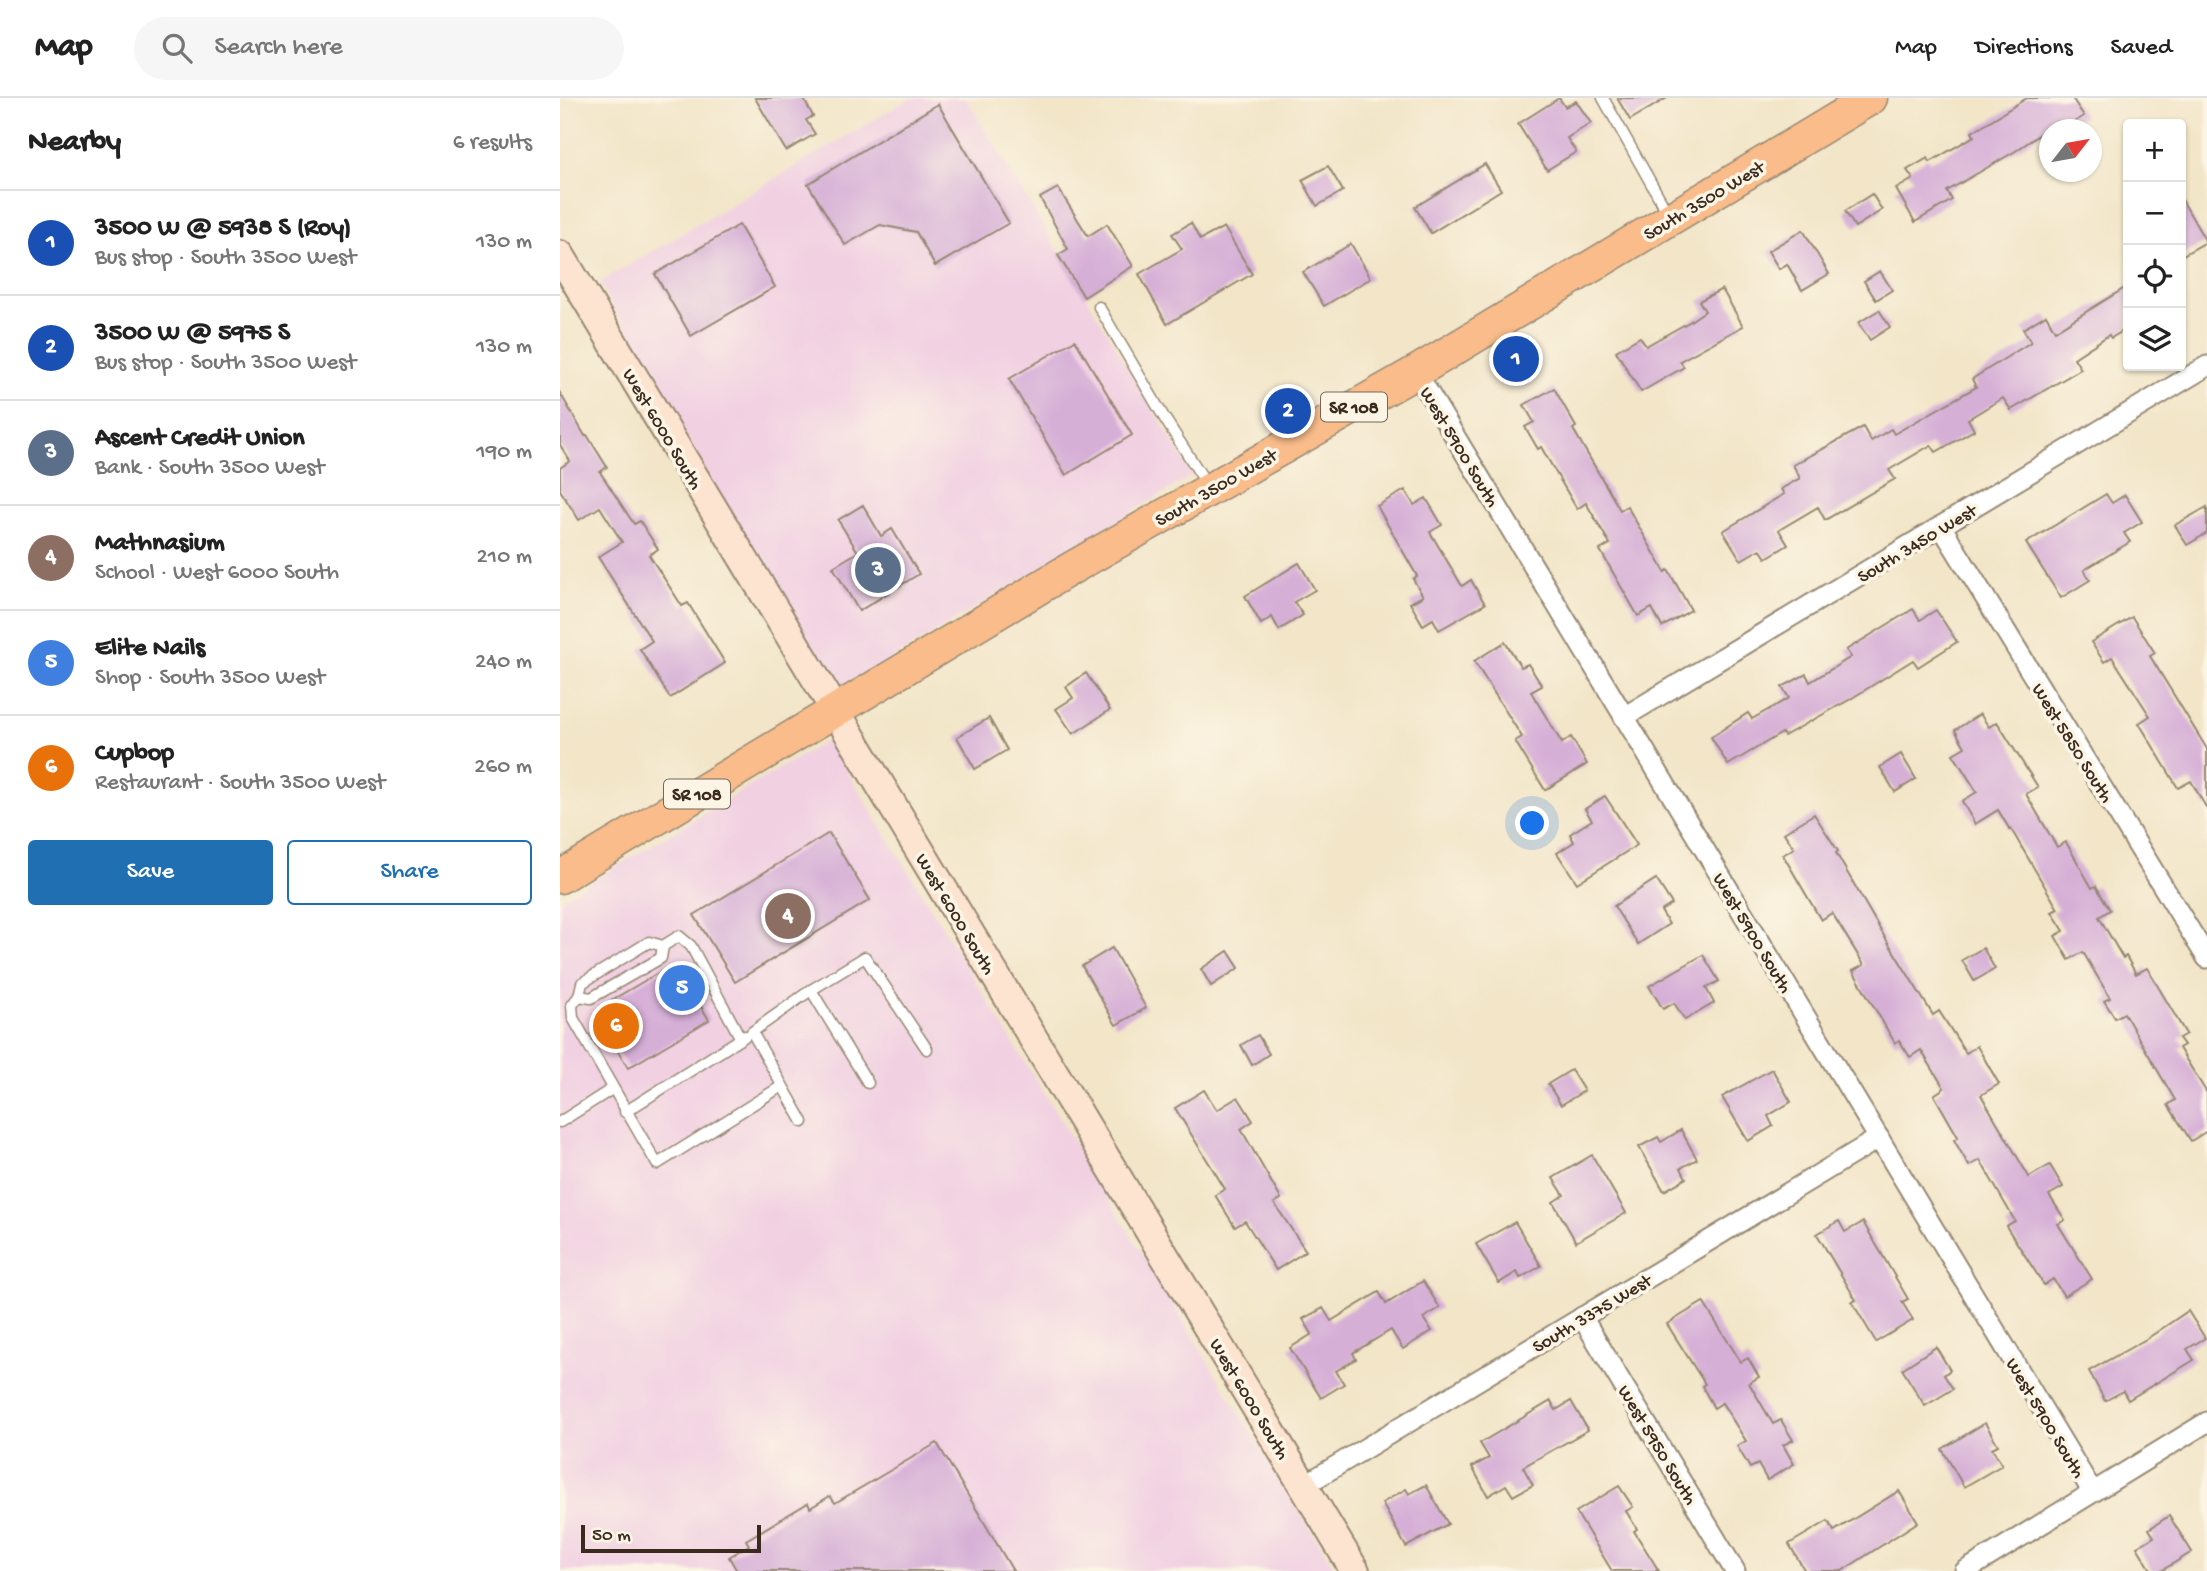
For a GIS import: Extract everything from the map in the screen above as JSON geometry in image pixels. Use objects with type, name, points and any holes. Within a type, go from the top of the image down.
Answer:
[{"type":"main road","name":"South 3500 West","points":[[560,877],[1070,569],[1416,372],[1871,98]]},
{"type":"street","name":"West 6000 South","points":[[560,255],[1355,1571]]},
{"type":"street","name":"South 3450 West","points":[[1624,717],[2207,366]]},
{"type":"street","name":"West 5900 South","points":[[1416,372],[2092,1492]]},
{"type":"street","name":"West 5850 South","points":[[1941,526],[2207,958]]},
{"type":"street","name":"South 3375 West","points":[[1303,1486],[1879,1138]]},
{"type":"street","name":"West 5950 South","points":[[1582,1317],[1735,1571]]},
{"type":"street","points":[[1966,1571],[2207,1422]]},
{"type":"lane","points":[[1603,98],[1671,219]]},
{"type":"lane","points":[[1099,307],[1164,419],[1210,489]]},
{"type":"lane","points":[[741,1039],[691,946],[679,936],[663,946],[649,942],[582,983],[579,996],[572,1005],[573,1018],[657,1164],[782,1086]]},
{"type":"lane","points":[[579,996],[591,998],[661,958],[663,946]]},
{"type":"lane","points":[[625,1112],[865,957],[927,1049]]},
{"type":"lane","points":[[811,990],[868,1083]]},
{"type":"lane","points":[[752,1032],[803,1122]]},
{"type":"lane","points":[[560,1122],[612,1089]]},
{"type":"shaded area","points":[[911,98],[966,98],[1193,475],[834,694],[599,283]]},
{"type":"shaded area","points":[[828,740],[1336,1571],[560,1571],[560,900]]},
{"type":"building","points":[[755,98],[803,98],[813,116],[806,120],[815,134],[786,151]]},
{"type":"building","points":[[1559,98],[1565,107],[1576,101],[1591,123],[1567,138],[1576,152],[1547,170],[1518,124]]},
{"type":"building","points":[[1617,98],[1667,98],[1630,120]]},
{"type":"building","points":[[2027,98],[2072,98],[2084,116],[2079,119],[2039,119],[2039,135],[1947,191],[1952,200],[1915,222],[1896,189],[1913,179],[1907,170],[1928,158],[1930,162],[1974,136],[1972,132]]},
{"type":"building","points":[[938,104],[1009,223],[935,266],[916,232],[880,225],[845,245],[808,184]]},
{"type":"building","points":[[1485,164],[1501,190],[1431,233],[1415,207]]},
{"type":"building","points":[[1328,166],[1343,191],[1317,206],[1302,180]]},
{"type":"building","points":[[1058,188],[1088,236],[1107,224],[1133,266],[1084,297],[1058,255],[1068,249],[1040,198]]},
{"type":"building","points":[[1872,194],[1882,210],[1855,227],[1845,211]]},
{"type":"building","points":[[2186,207],[2206,242],[2186,253]]},
{"type":"building","points":[[1191,223],[1200,240],[1224,227],[1252,274],[1167,324],[1139,274],[1182,249],[1172,234]]},
{"type":"building","points":[[739,225],[775,287],[691,336],[655,274]]},
{"type":"building","points":[[1803,230],[1829,274],[1802,290],[1787,264],[1779,269],[1768,251]]},
{"type":"building","points":[[1351,244],[1371,278],[1324,306],[1303,272]]},
{"type":"building","points":[[1880,271],[1892,290],[1876,300],[1864,281]]},
{"type":"building","points":[[1722,289],[1743,326],[1680,361],[1684,367],[1641,392],[1616,351],[1640,337],[1646,346],[1689,322],[1705,311],[1699,301]]},
{"type":"building","points":[[2123,289],[2123,331],[2111,338],[2109,335],[2074,358],[2081,369],[2011,410],[2003,398],[1968,419],[1974,430],[1936,452],[1931,445],[1889,470],[1895,479],[1825,520],[1818,507],[1779,530],[1788,545],[1766,558],[1760,549],[1741,560],[1723,531],[1784,494],[1781,489],[1800,478],[1793,465],[1863,427],[1871,441],[1891,429],[1894,434],[1976,387],[1972,379],[2031,342],[2023,329],[2046,315],[2055,331]]},
{"type":"building","points":[[1879,310],[1890,327],[1870,340],[1858,323]]},
{"type":"building","points":[[1075,340],[1132,435],[1066,475],[1009,379]]},
{"type":"building","points":[[1554,388],[1576,427],[1573,429],[1620,510],[1627,506],[1665,572],[1668,570],[1691,610],[1662,627],[1652,608],[1638,616],[1600,550],[1610,544],[1586,503],[1577,509],[1541,447],[1538,449],[1525,427],[1534,422],[1524,405]]},
{"type":"building","points":[[560,393],[607,467],[600,472],[634,524],[640,521],[658,549],[649,555],[682,606],[688,603],[725,663],[670,698],[640,649],[652,641],[598,557],[622,542],[600,507],[579,520],[560,490],[560,468],[570,461],[560,445]]},
{"type":"building","points":[[1405,490],[1414,505],[1426,498],[1442,525],[1430,532],[1462,586],[1471,580],[1485,604],[1439,630],[1433,619],[1423,625],[1410,603],[1423,596],[1413,579],[1417,576],[1377,506]]},
{"type":"building","points":[[2106,494],[2112,503],[2125,495],[2142,522],[2124,533],[2130,542],[2084,570],[2090,580],[2061,598],[2026,543]]},
{"type":"building","points":[[863,505],[881,536],[892,529],[919,574],[859,611],[833,567],[858,552],[838,520]]},
{"type":"building","points":[[2207,507],[2207,533],[2187,545],[2175,525]]},
{"type":"building","points":[[1299,563],[1315,590],[1294,602],[1303,615],[1279,630],[1272,617],[1261,624],[1245,596]]},
{"type":"building","points":[[1913,609],[1920,620],[1936,610],[1957,642],[1918,667],[1913,660],[1849,700],[1784,736],[1782,733],[1728,765],[1711,737],[1748,713],[1752,719],[1789,698],[1782,687],[1806,674],[1810,682],[1851,657],[1846,650]]},
{"type":"building","points":[[2132,617],[2155,653],[2150,656],[2207,749],[2207,809],[2191,781],[2178,788],[2139,723],[2150,716],[2112,657],[2104,662],[2091,642]]},
{"type":"building","points":[[1505,642],[1521,667],[1528,664],[1542,686],[1531,692],[1562,743],[1571,737],[1587,764],[1545,790],[1515,741],[1522,737],[1474,661]]},
{"type":"building","points":[[1086,673],[1110,710],[1073,734],[1056,709],[1073,698],[1066,687]]},
{"type":"building","points":[[1980,714],[1989,727],[1997,722],[2038,787],[2026,794],[2057,847],[2066,842],[2092,888],[2096,886],[2110,910],[2099,917],[2123,958],[2126,956],[2136,974],[2147,968],[2186,1034],[2179,1038],[2184,1045],[2179,1048],[2207,1093],[2207,1131],[2191,1141],[2168,1105],[2175,1100],[2124,1013],[2115,1018],[2104,1001],[2110,998],[2083,952],[2069,960],[2055,936],[2064,931],[2052,912],[2058,909],[2011,829],[1998,810],[1975,824],[1962,801],[1977,792],[1953,754],[1965,747],[1955,730]]},
{"type":"building","points":[[989,718],[1007,750],[975,769],[957,737]]},
{"type":"building","points":[[1901,754],[1916,779],[1895,792],[1880,767]]},
{"type":"building","points":[[1605,796],[1637,845],[1577,883],[1557,853],[1574,842],[1570,834],[1592,820],[1585,809]]},
{"type":"building","points":[[1814,814],[1933,1015],[1939,1011],[1966,1053],[1977,1046],[1999,1084],[1981,1095],[2029,1177],[2050,1165],[2063,1187],[2049,1195],[2065,1220],[2058,1224],[2092,1279],[2064,1296],[2053,1279],[2044,1285],[2006,1226],[2015,1221],[1980,1160],[1969,1166],[1954,1140],[1958,1137],[1934,1095],[1944,1088],[1921,1050],[1910,1057],[1899,1040],[1895,1043],[1853,971],[1864,965],[1832,913],[1821,920],[1783,855],[1794,848],[1784,833]]},
{"type":"building","points":[[829,833],[870,900],[735,982],[694,915]]},
{"type":"building","points":[[1656,879],[1672,904],[1661,911],[1669,924],[1638,944],[1614,906]]},
{"type":"building","points":[[1112,948],[1146,1008],[1116,1025],[1082,966]]},
{"type":"building","points":[[1983,948],[1995,969],[1974,981],[1962,960]]},
{"type":"building","points":[[1228,951],[1239,968],[1211,986],[1201,969]]},
{"type":"building","points":[[1703,955],[1719,981],[1706,988],[1714,1003],[1685,1020],[1674,1003],[1663,1009],[1649,986]]},
{"type":"building","points":[[668,967],[674,977],[681,973],[709,1020],[628,1068],[597,1016],[603,1012],[600,1007]]},
{"type":"building","points":[[1258,1035],[1269,1054],[1252,1065],[1241,1045]]},
{"type":"building","points":[[1772,1069],[1791,1102],[1768,1116],[1773,1126],[1748,1141],[1722,1097]]},
{"type":"building","points":[[1571,1070],[1584,1091],[1561,1105],[1548,1084]]},
{"type":"building","points":[[1204,1090],[1217,1110],[1238,1097],[1253,1121],[1241,1129],[1281,1199],[1274,1203],[1306,1251],[1276,1270],[1245,1221],[1235,1227],[1215,1195],[1225,1189],[1175,1108]]},
{"type":"building","points":[[1681,1130],[1697,1159],[1681,1168],[1686,1178],[1664,1191],[1639,1147],[1658,1137],[1661,1142]]},
{"type":"building","points":[[1592,1155],[1626,1213],[1576,1242],[1553,1202],[1564,1195],[1553,1178]]},
{"type":"building","points":[[1839,1221],[1845,1232],[1863,1222],[1908,1299],[1902,1302],[1913,1320],[1876,1342],[1852,1302],[1856,1300],[1817,1234]]},
{"type":"building","points":[[1515,1222],[1541,1266],[1520,1278],[1517,1272],[1499,1283],[1476,1244]]},
{"type":"building","points":[[1423,1281],[1440,1308],[1423,1318],[1432,1331],[1403,1349],[1391,1330],[1353,1353],[1356,1359],[1336,1371],[1344,1384],[1321,1398],[1290,1348],[1312,1334],[1303,1319],[1323,1308],[1331,1321],[1379,1292],[1386,1304]]},
{"type":"building","points":[[1703,1302],[1741,1362],[1748,1358],[1759,1377],[1749,1383],[1773,1424],[1781,1420],[1793,1440],[1783,1445],[1794,1464],[1767,1480],[1758,1464],[1750,1468],[1737,1446],[1746,1441],[1722,1403],[1714,1408],[1702,1386],[1705,1384],[1667,1324]]},
{"type":"building","points":[[2188,1311],[2205,1338],[2187,1349],[2194,1360],[2128,1400],[2123,1391],[2105,1401],[2089,1371],[2148,1338]]},
{"type":"building","points":[[1936,1347],[1950,1370],[1944,1375],[1953,1389],[1925,1406],[1902,1369]]},
{"type":"building","points":[[1551,1401],[1556,1410],[1571,1401],[1588,1430],[1523,1467],[1533,1485],[1513,1496],[1506,1485],[1488,1496],[1472,1467],[1489,1458],[1480,1443]]},
{"type":"building","points":[[1985,1423],[1998,1445],[1992,1448],[2002,1465],[1964,1487],[1942,1449]]},
{"type":"building","points":[[937,1443],[1013,1571],[737,1571],[729,1557],[749,1545],[746,1540],[808,1503],[810,1508],[830,1496],[835,1503]]},
{"type":"building","points":[[1426,1485],[1448,1524],[1406,1547],[1382,1503],[1406,1489],[1409,1494]]},
{"type":"building","points":[[1619,1486],[1633,1507],[1626,1511],[1637,1529],[1634,1531],[1659,1571],[1612,1571],[1576,1512]]},
{"type":"building","points":[[1899,1491],[1918,1522],[1842,1571],[1805,1571],[1789,1544],[1828,1521],[1834,1531]]},
{"type":"building","points":[[2169,1516],[2192,1552],[2161,1571],[2152,1571],[2137,1547],[2154,1537],[2149,1529]]},
{"type":"place","name":"3500 W @ 5938 S (Roy)","points":[[1516,359]]},
{"type":"place","name":"3500 W @ 5975 S","points":[[1288,411]]},
{"type":"place","name":"Ascent Credit Union","points":[[878,570]]},
{"type":"place","name":"Mathnasium","points":[[788,916]]},
{"type":"place","name":"Elite Nails","points":[[682,988]]},
{"type":"place","name":"Cupbop","points":[[616,1026]]}]
